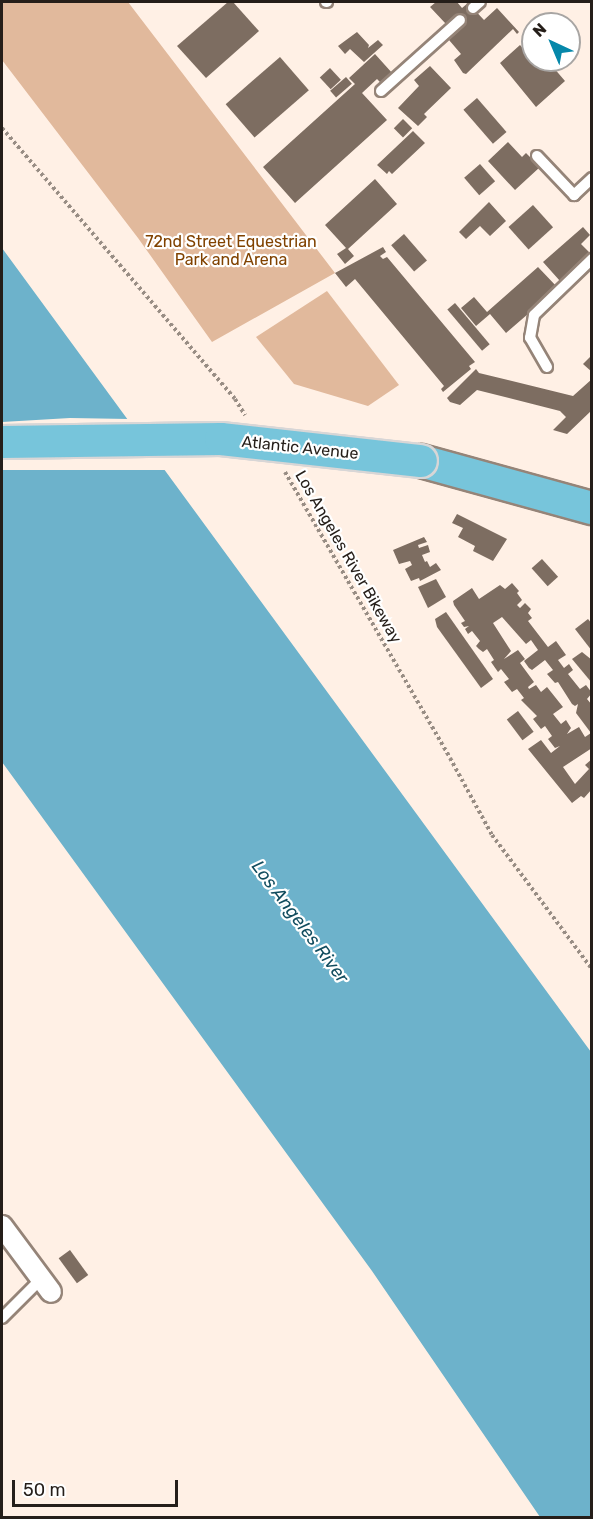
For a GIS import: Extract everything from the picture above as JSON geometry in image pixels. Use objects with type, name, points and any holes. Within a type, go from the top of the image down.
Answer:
[{"type":"main road","name":"Atlantic Avenue","points":[[2,442],[221,440],[421,461],[591,508]]},
{"type":"street","points":[[4,1235],[46,1286]]},
{"type":"lane","points":[[381,91],[460,20]]},
{"type":"lane","points":[[537,156],[574,195],[591,178]]},
{"type":"lane","points":[[547,367],[530,338],[534,315],[591,259]]},
{"type":"lane","points":[[2,1318],[46,1286]]},
{"type":"path","points":[[2,128],[235,399],[250,422]]},
{"type":"path","name":"Los Angeles River Bikeway","points":[[284,470],[450,758],[492,836],[591,969]]},
{"type":"green space","name":"72nd Street Equestrian Park and Arena","points":[[2,2],[128,2],[335,273],[212,342],[138,238],[2,60]]},
{"type":"green space","points":[[327,291],[399,385],[368,406],[294,384],[256,337]]},
{"type":"water","name":"Los Angeles River","points":[[2,248],[591,1052],[591,1517],[540,1517],[372,1271],[2,762]]},
{"type":"pier","points":[[70,418],[129,419],[167,470],[2,470],[2,422]]},
{"type":"building","points":[[228,2],[233,2],[259,31],[206,78],[177,46]]},
{"type":"building","points":[[436,2],[457,2],[462,8],[468,3],[484,20],[497,8],[519,32],[517,34],[513,29],[466,74],[463,73],[454,60],[461,54],[449,40],[465,25],[455,15],[446,24],[430,7]]},
{"type":"building","points":[[357,32],[369,45],[368,48],[378,40],[383,45],[364,62],[350,49],[345,54],[338,46]]},
{"type":"building","points":[[520,45],[521,72],[557,72],[565,81],[536,107],[500,63]]},
{"type":"building","points":[[375,54],[393,74],[382,84],[377,79],[362,93],[387,120],[295,203],[263,167],[355,84],[349,78]]},
{"type":"building","points":[[280,57],[309,90],[255,137],[226,104]]},
{"type":"building","points":[[430,66],[451,88],[424,114],[427,117],[418,126],[398,108],[419,86],[414,80]]},
{"type":"building","points":[[330,68],[341,80],[331,89],[320,78]]},
{"type":"building","points":[[346,77],[352,84],[336,98],[330,91]]},
{"type":"building","points":[[477,98],[507,132],[493,144],[463,110]]},
{"type":"building","points":[[403,119],[412,128],[403,137],[394,128]]},
{"type":"building","points":[[413,131],[425,143],[392,174],[389,171],[387,174],[377,165]]},
{"type":"building","points":[[508,142],[522,157],[526,153],[540,167],[515,190],[488,161]]},
{"type":"building","points":[[480,164],[495,181],[479,195],[464,178]]},
{"type":"building","points":[[375,179],[397,204],[348,249],[354,256],[345,264],[337,254],[346,248],[325,225]]},
{"type":"building","points":[[489,202],[506,221],[490,236],[480,226],[466,239],[459,232]]},
{"type":"building","points":[[533,205],[553,227],[529,249],[508,227]]},
{"type":"building","points":[[583,227],[590,235],[581,244],[590,253],[560,281],[543,262]]},
{"type":"building","points":[[404,234],[427,260],[414,272],[391,245]]},
{"type":"building","points":[[383,247],[386,252],[380,256],[383,259],[387,257],[475,362],[469,366],[471,369],[443,392],[441,389],[444,386],[355,279],[346,287],[335,273]]},
{"type":"building","points":[[538,267],[558,288],[506,333],[490,314],[476,326],[461,308],[474,297],[487,312]]},
{"type":"building","points":[[455,303],[490,344],[482,351],[447,309]]},
{"type":"building","points":[[592,355],[592,372],[583,364]]},
{"type":"building","points":[[476,369],[479,373],[573,396],[592,379],[592,410],[567,434],[553,430],[566,417],[560,411],[477,390],[460,405],[450,402],[447,398]]},
{"type":"building","points":[[457,514],[507,539],[493,561],[473,551],[475,546],[458,537],[463,528],[452,523]]},
{"type":"building","points":[[424,537],[427,542],[418,545],[419,548],[428,545],[430,552],[422,555],[425,562],[427,561],[430,567],[436,563],[441,570],[420,581],[419,578],[411,581],[405,569],[412,565],[410,561],[399,564],[393,550]]},
{"type":"building","points":[[542,559],[558,577],[548,586],[532,568]]},
{"type":"building","points":[[436,579],[446,597],[428,608],[418,587]]},
{"type":"building","points":[[512,583],[519,591],[517,593],[522,600],[517,605],[520,608],[525,603],[531,609],[528,613],[532,618],[528,621],[548,647],[556,641],[566,655],[558,660],[564,668],[569,664],[573,670],[568,674],[580,689],[586,685],[592,693],[587,699],[592,705],[592,748],[563,767],[575,784],[589,769],[585,765],[592,759],[592,789],[584,798],[581,796],[572,803],[528,749],[541,740],[551,753],[560,746],[555,748],[548,739],[552,736],[545,726],[541,729],[533,719],[537,716],[521,700],[524,698],[517,689],[512,692],[504,682],[509,679],[501,669],[498,672],[491,662],[494,660],[487,649],[483,652],[476,646],[480,641],[472,631],[468,634],[465,629],[469,626],[464,627],[461,623],[465,621],[454,605],[453,601],[472,588],[479,599],[500,585],[505,589]],"holes":[[[502,617],[526,644],[531,640],[538,650],[524,661],[529,668],[532,670],[545,660],[553,670],[547,674],[555,683],[558,682],[572,704],[575,706],[578,704],[576,713],[591,733],[585,737],[579,727],[567,734],[571,728],[566,720],[561,724],[553,714],[563,707],[547,687],[541,692],[536,685],[529,689],[528,687],[534,682],[520,663],[525,659],[518,650],[504,659],[511,651],[493,623]]]},
{"type":"building","points":[[446,612],[493,679],[481,688],[437,627],[435,619]]},
{"type":"building","points":[[588,619],[592,624],[592,651],[575,629]]},
{"type":"building","points":[[582,652],[592,660],[592,683],[572,659]]},
{"type":"building","points":[[518,711],[534,732],[522,740],[507,719]]},
{"type":"building","points":[[70,1250],[88,1275],[77,1283],[59,1258]]}]
